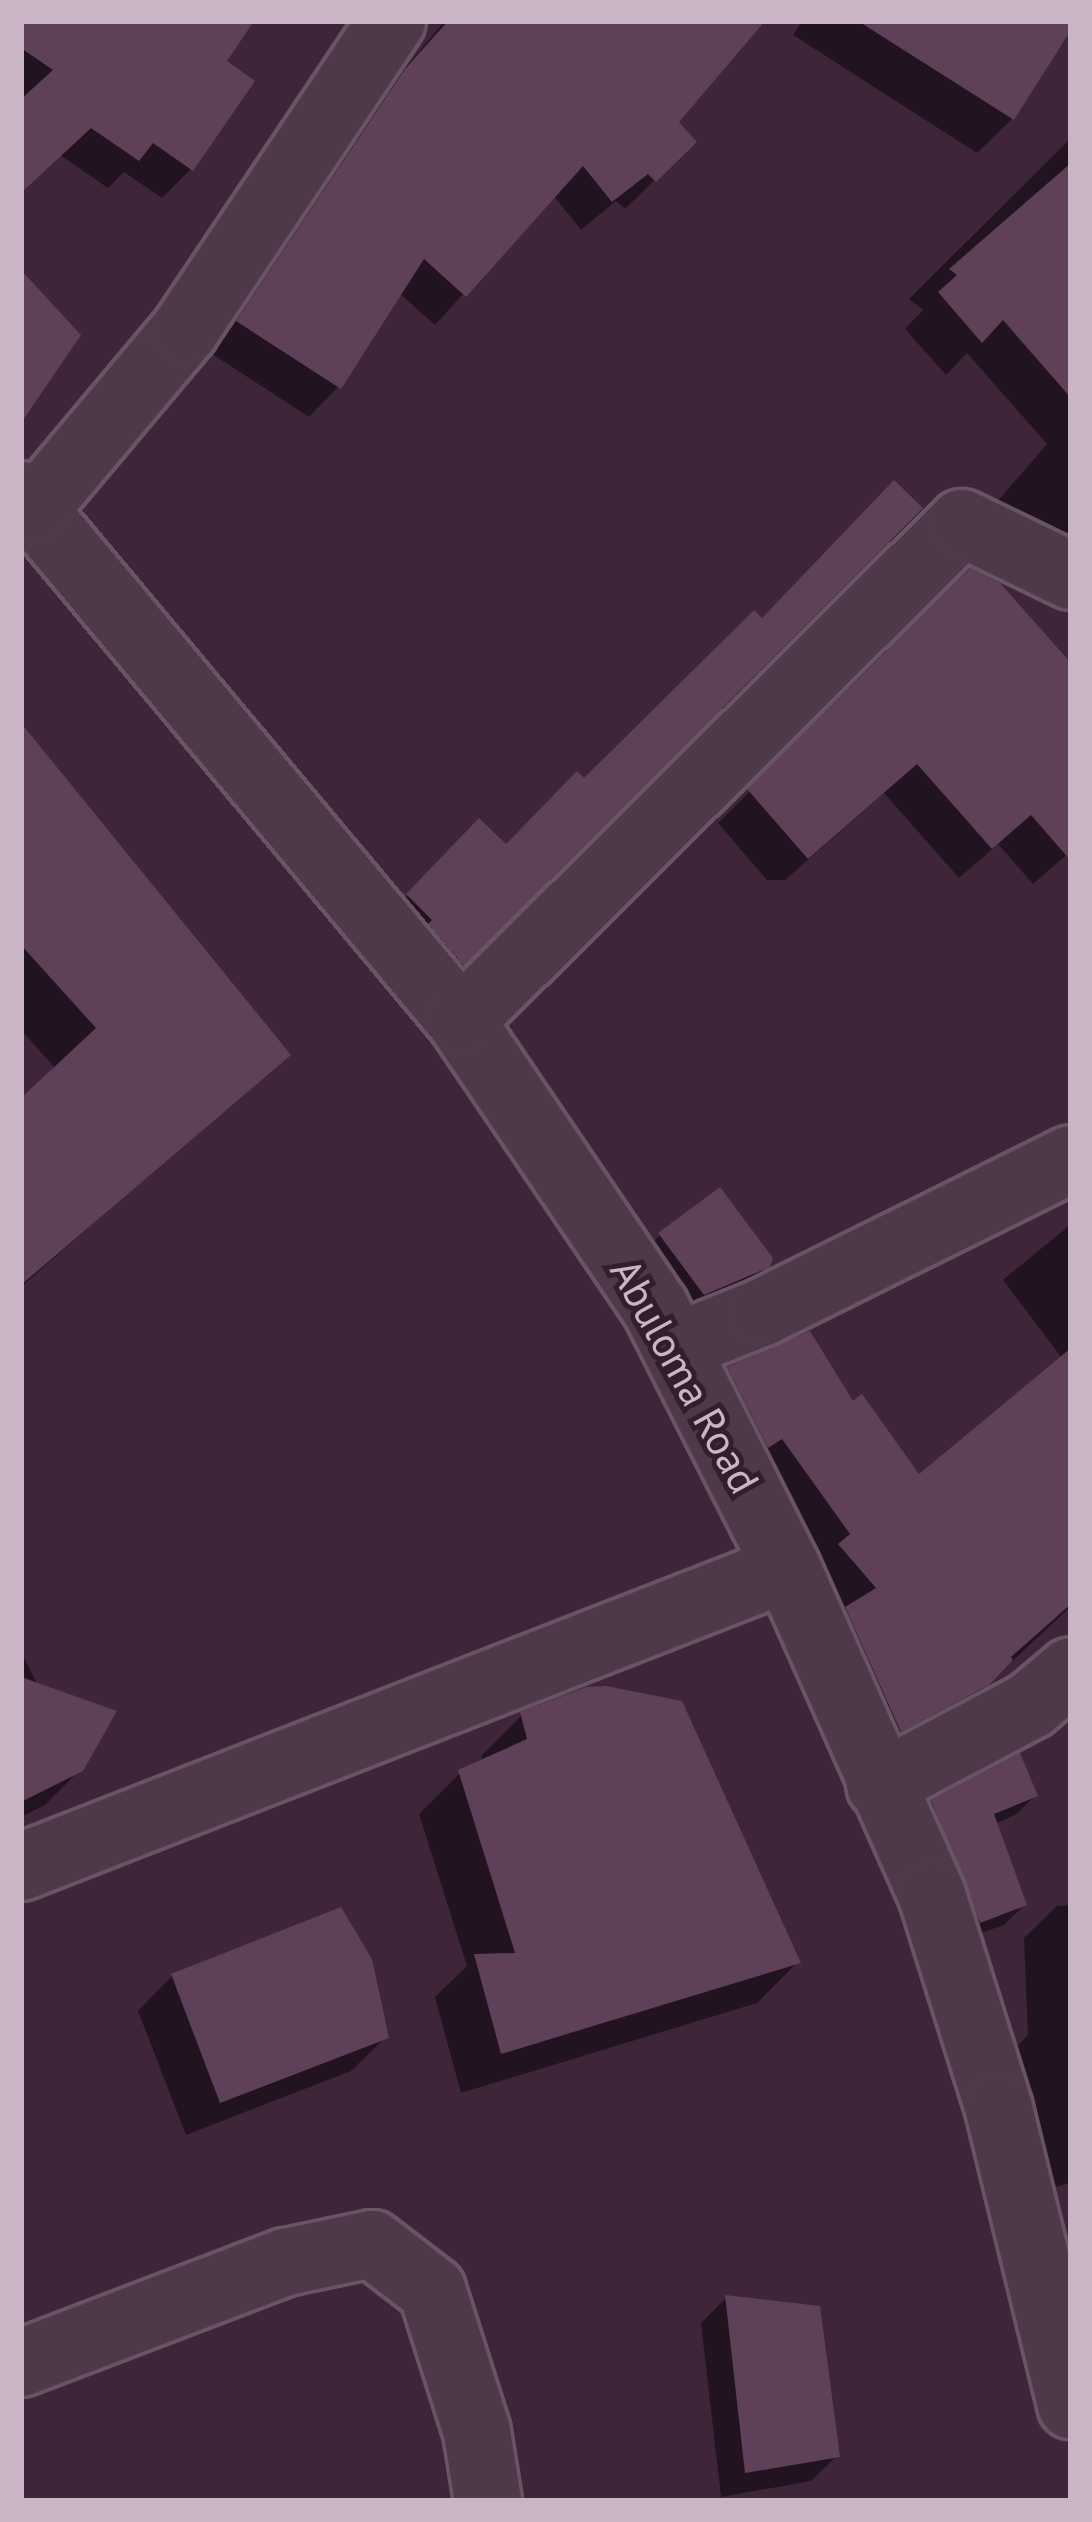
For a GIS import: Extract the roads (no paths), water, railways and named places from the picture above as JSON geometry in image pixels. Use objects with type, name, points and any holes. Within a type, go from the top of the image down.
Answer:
[{"type":"street","points":[[27,502],[185,330],[392,21]]},
{"type":"street","name":"Abuloma Road","points":[[27,502],[460,1021],[656,1307],[788,1568],[932,1895],[986,2066],[1070,2394]]},
{"type":"street","points":[[460,1021],[962,523],[1071,576]]},
{"type":"street","points":[[676,1348],[763,1312],[1071,1159]]},
{"type":"street","points":[[21,1867],[788,1568]]},
{"type":"street","points":[[880,1785],[1031,1705],[1071,1671]]},
{"type":"street","points":[[21,2362],[286,2262],[372,2244],[432,2290],[477,2432],[488,2501]]}]
